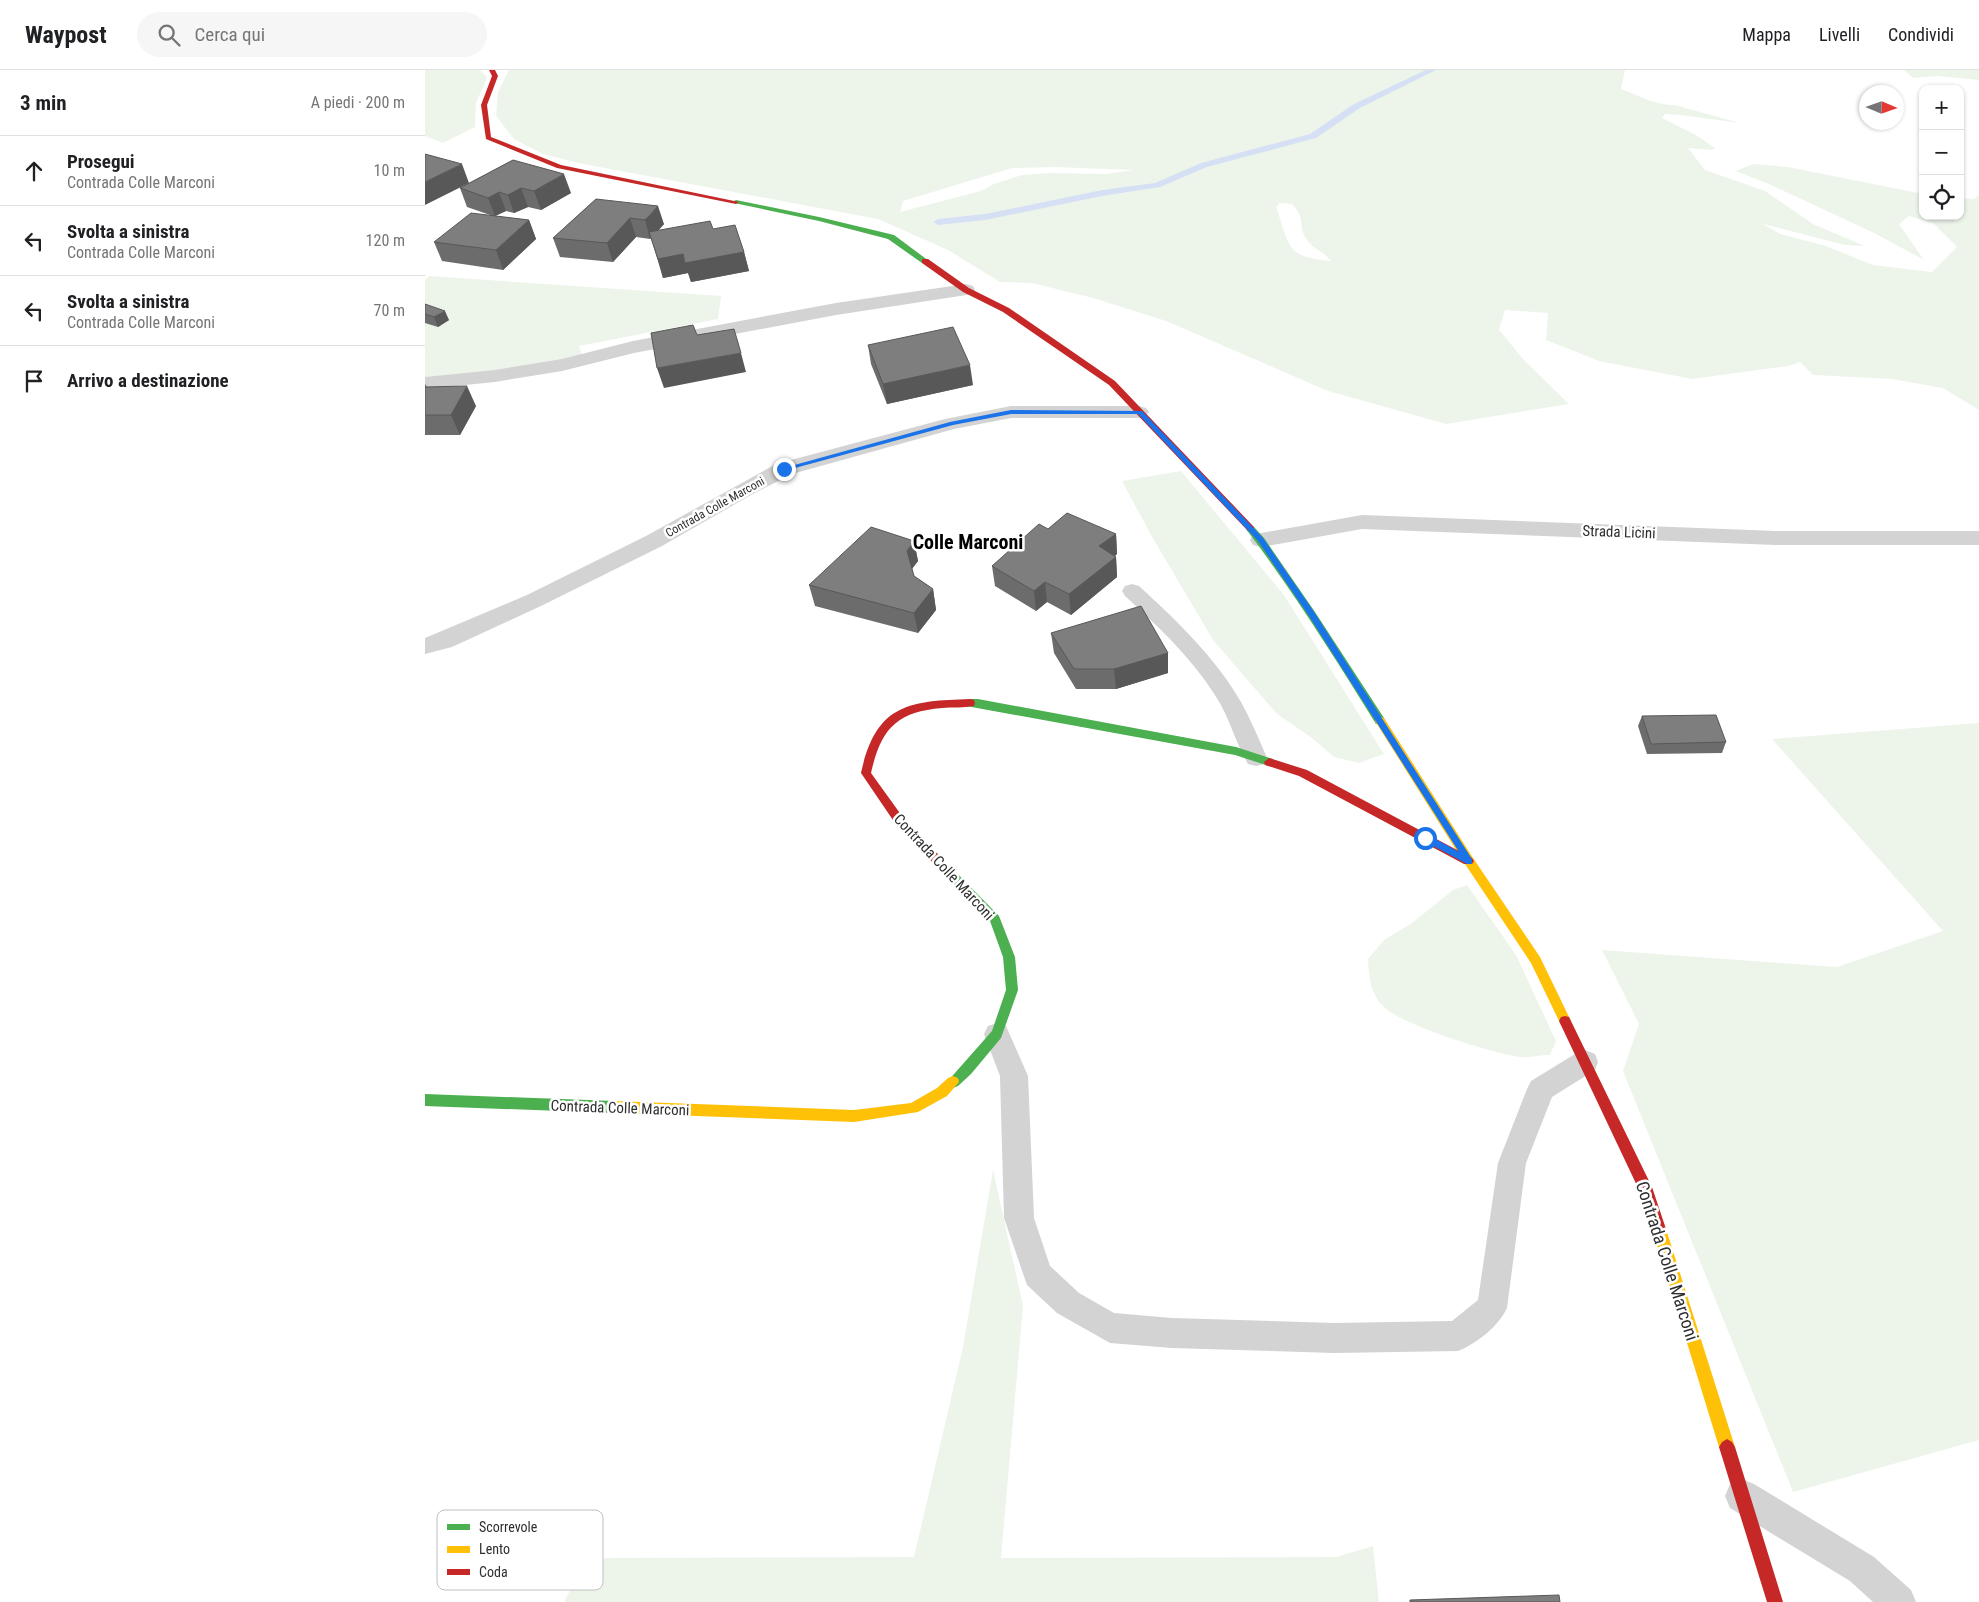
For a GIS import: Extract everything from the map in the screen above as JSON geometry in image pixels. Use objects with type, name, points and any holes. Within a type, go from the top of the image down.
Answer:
[{"type":"street","name":"Contrada Colle Marconi","points":[[492,70],[495,76],[484,105],[488,138],[559,167],[819,219],[891,237],[965,290],[1006,310],[1112,383],[1261,540],[1312,614],[1469,862],[1536,960],[1647,1191],[1775,1602]]},
{"type":"street","points":[[425,383],[495,376],[562,365],[633,347],[836,309],[965,290]]},
{"type":"street","name":"Contrada Colle Marconi","points":[[425,646],[443,641],[535,600],[654,541],[784,469],[952,424],[1011,412],[1139,412]]},
{"type":"street","name":"Strada Licini","points":[[1261,540],[1362,522],[1777,538],[1979,538]]},
{"type":"street","name":"Contrada Colle Marconi","points":[[425,1100],[854,1116],[913,1108],[942,1092],[966,1070],[997,1034],[1012,990],[1009,957],[995,919],[903,826],[866,773],[869,752],[879,732],[903,711],[931,704],[978,702],[1236,751],[1303,773],[1469,862]]},
{"type":"lane","points":[[1132,591],[1170,626],[1203,665],[1230,703],[1256,758]]},
{"type":"lane","points":[[997,1034],[1014,1076],[1019,1218],[1038,1275],[1068,1303],[1110,1328],[1172,1333],[1334,1338],[1458,1336],[1492,1308],[1512,1163],[1541,1089],[1585,1062]]},
{"type":"lane","points":[[1742,1496],[1862,1569],[1899,1602]]},
{"type":"shaded area","points":[[425,70],[480,70],[487,78],[476,103],[475,127],[443,143],[425,136]]},
{"type":"shaded area","points":[[509,70],[1625,70],[1621,89],[1654,102],[1675,105],[1740,123],[1665,114],[1662,118],[1696,135],[1715,148],[1711,150],[1688,148],[1705,170],[1765,191],[1813,224],[1865,246],[1845,245],[1763,224],[1780,234],[1826,246],[1873,265],[1932,272],[1957,247],[1933,223],[1923,220],[1964,220],[1964,198],[1974,199],[1979,195],[1979,410],[1943,388],[1892,379],[1813,375],[1800,362],[1788,366],[1692,379],[1599,361],[1546,340],[1548,313],[1505,310],[1499,330],[1524,360],[1569,404],[1446,424],[1328,391],[1166,321],[1093,298],[1032,283],[1000,282],[948,250],[878,219],[578,163],[543,154],[514,139],[496,116],[498,92]],"holes":[[[1055,167],[1133,170],[1106,174],[1050,173],[1022,175],[994,184],[981,191],[900,212],[903,201],[1012,168]],[[1280,203],[1292,204],[1299,214],[1307,241],[1331,261],[1305,256],[1291,247],[1276,207]]]},
{"type":"shaded area","points":[[1904,70],[1979,70],[1979,80],[1937,76],[1913,78]]},
{"type":"shaded area","points":[[1753,164],[1788,167],[1919,193],[1919,219],[1909,216],[1899,224],[1924,260],[1876,234],[1771,185],[1736,171]]},
{"type":"shaded area","points":[[429,276],[721,296],[718,319],[579,346],[583,358],[425,381],[425,280]]},
{"type":"shaded area","points":[[1181,471],[1284,595],[1384,754],[1359,763],[1334,757],[1312,738],[1277,714],[1213,640],[1151,535],[1122,481]]},
{"type":"shaded area","points":[[1979,723],[1979,1440],[1793,1492],[1623,1071],[1639,1024],[1602,950],[1837,967],[1943,931],[1772,739]]},
{"type":"shaded area","points":[[1467,885],[1516,955],[1556,1041],[1550,1055],[1520,1057],[1449,1038],[1395,1015],[1380,1003],[1373,991],[1368,959],[1384,940],[1412,923],[1453,890]]},
{"type":"shaded area","points":[[993,1170],[1023,1306],[1001,1558],[1336,1557],[1373,1546],[1379,1602],[564,1602],[571,1590],[603,1590],[603,1558],[914,1557],[963,1347]]},
{"type":"building","points":[[425,154],[462,164],[425,182]]},
{"type":"building","points":[[513,160],[564,174],[534,191],[521,188],[508,195],[499,192],[488,198],[460,188]]},
{"type":"building","points":[[596,199],[658,206],[645,220],[630,218],[607,243],[553,238]]},
{"type":"building","points":[[471,213],[529,220],[496,250],[434,242]]},
{"type":"building","points":[[710,221],[713,229],[735,225],[744,252],[685,263],[683,254],[658,259],[649,232]]},
{"type":"building","points":[[425,304],[445,311],[434,317],[425,314]]},
{"type":"building","points":[[693,325],[697,335],[734,329],[741,353],[657,368],[651,333]]},
{"type":"building","points":[[953,327],[970,365],[883,384],[868,345]]},
{"type":"building","points":[[467,386],[451,415],[425,415],[425,387]]},
{"type":"building","points":[[1067,513],[1116,534],[1099,546],[1116,557],[1069,594],[1045,582],[1034,591],[992,566],[1039,524],[1048,529]]},
{"type":"building","points":[[871,527],[914,541],[907,551],[914,576],[933,589],[914,613],[809,585]]},
{"type":"building","points":[[1141,606],[1168,653],[1114,669],[1074,669],[1051,633]]},
{"type":"building","points":[[1716,715],[1726,742],[1651,744],[1642,716]]},
{"type":"building","points":[[1559,1595],[1560,1602],[1410,1602],[1410,1600]]},
{"type":"waterway","points":[[938,222],[985,217],[1102,193],[1157,185],[1204,165],[1313,136],[1357,106],[1432,70]]},
{"type":"traffic: fast","points":[[736,202],[819,219],[891,237],[925,261]]},
{"type":"traffic: fast","points":[[1251,529],[1261,540],[1312,614],[1380,721]]},
{"type":"traffic: fast","points":[[970,703],[1236,751],[1269,762]]},
{"type":"traffic: fast","points":[[941,864],[995,919],[1009,957],[1012,990],[997,1034],[953,1082]]},
{"type":"traffic: fast","points":[[425,1100],[615,1107]]},
{"type":"traffic: slow","points":[[1380,721],[1469,861],[1536,960],[1565,1021]]},
{"type":"traffic: slow","points":[[615,1107],[854,1116],[913,1108],[942,1092],[953,1082]]},
{"type":"traffic: slow","points":[[1659,1229],[1727,1447]]},
{"type":"traffic: jam","points":[[492,70],[495,76],[484,105],[488,138],[559,167],[736,202]]},
{"type":"traffic: jam","points":[[925,261],[966,290],[1006,310],[1112,383],[1251,529]]},
{"type":"traffic: jam","points":[[941,864],[903,826],[866,773],[871,751],[878,735],[888,723],[900,714],[914,708],[931,705],[970,703]]},
{"type":"traffic: jam","points":[[1269,762],[1303,773],[1468,861]]},
{"type":"traffic: jam","points":[[1565,1021],[1647,1191],[1659,1229]]},
{"type":"traffic: jam","points":[[1727,1447],[1775,1602]]},
{"type":"district","name":"Colle Marconi","points":[[968,542]]},
{"type":"route","points":[[784,469],[849,450],[952,424],[1011,412],[1139,412],[1261,540],[1312,614],[1469,862],[1425,838]]}]
